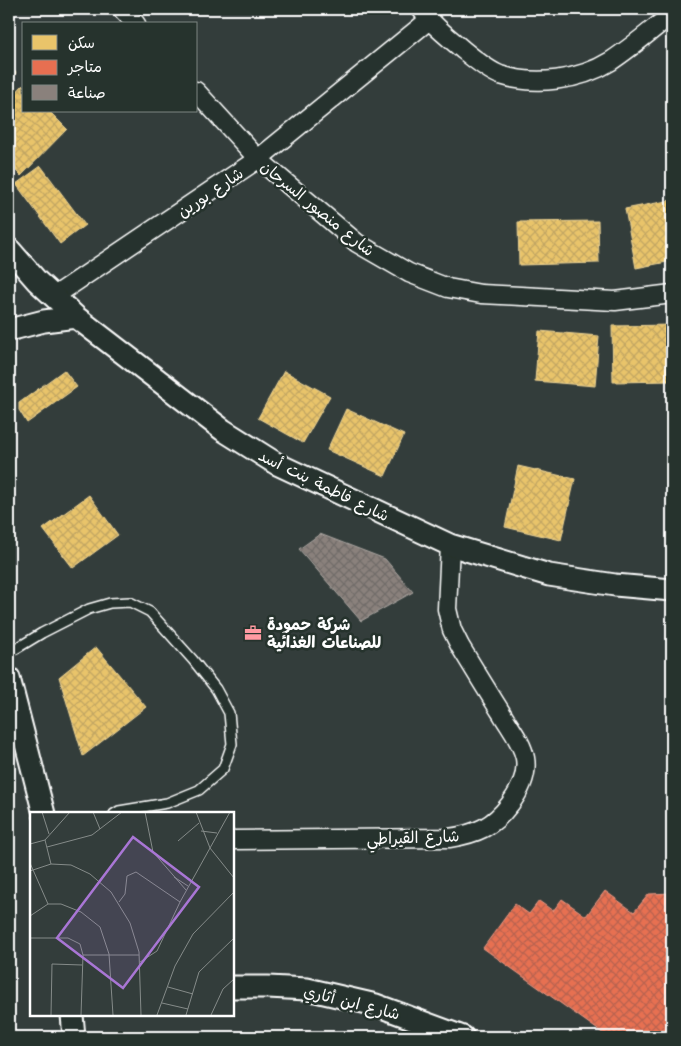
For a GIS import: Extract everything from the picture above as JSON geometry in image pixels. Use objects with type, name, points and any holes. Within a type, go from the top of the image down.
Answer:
[{"type":"street","points":[[122,9],[134,22]]},
{"type":"street","points":[[425,14],[472,57],[498,74],[527,80],[553,80],[580,75],[610,61],[672,14]]},
{"type":"street","name":"شارع بورين","points":[[53,297],[258,159],[425,14]]},
{"type":"street","name":"شارع منصور السرحان","points":[[198,93],[258,159],[357,242],[409,273],[448,288],[481,294],[592,301],[615,301],[672,294]]},
{"type":"street","name":"شارع فاطمة بنت أسد","points":[[11,261],[76,317],[223,430],[277,464],[450,545],[550,575],[615,585],[672,590]]},
{"type":"street","points":[[9,330],[44,321],[76,317]]},
{"type":"street","name":"شارع القيراطي","points":[[234,840],[449,838],[470,835],[486,828],[504,813],[517,795],[524,778],[525,759],[518,740],[452,630],[447,609],[450,545]]},
{"type":"street","points":[[9,678],[43,812]]},
{"type":"street","name":"شارع ابن أثاري","points":[[234,980],[268,987]]},
{"type":"street","name":"شارع ابن أثاري","points":[[234,987],[307,989],[376,1004],[463,1037]]},
{"type":"street","points":[[72,1016],[74,1037]]},
{"type":"lane","points":[[9,653],[42,633],[89,610],[110,604],[130,602],[150,612],[216,689],[229,713],[232,744],[223,769],[199,790],[167,803],[117,812]]},
{"type":"building: سكن","points":[[9,65],[16,73],[9,80]]},
{"type":"building: سكن","points":[[22,86],[22,112],[50,112],[67,129],[21,176],[9,164],[9,100]]},
{"type":"building: سكن","points":[[41,166],[85,225],[60,244],[16,184]]},
{"type":"building: سكن","points":[[672,200],[672,261],[636,268],[625,209]]},
{"type":"building: سكن","points":[[598,221],[599,263],[519,265],[518,222]]},
{"type":"building: سكن","points":[[672,325],[672,381],[613,382],[612,326]]},
{"type":"building: سكن","points":[[539,331],[599,336],[595,386],[535,381]]},
{"type":"building: سكن","points":[[64,370],[77,387],[27,423],[19,410],[19,403]]},
{"type":"building: سكن","points":[[284,371],[330,396],[303,443],[258,418]]},
{"type":"building: سكن","points":[[346,409],[404,435],[385,476],[327,450]]},
{"type":"building: سكن","points":[[518,466],[575,479],[561,540],[505,527]]},
{"type":"building: سكن","points":[[89,495],[118,535],[73,568],[43,529]]},
{"type":"building: سكن","points":[[96,647],[146,707],[83,756],[59,677]]},
{"type":"building: متاجر","points":[[605,891],[634,912],[649,894],[672,893],[672,1037],[608,1037],[483,948],[515,904],[529,914],[539,901],[553,911],[562,899],[586,916]]},
{"type":"building: صناعة","points":[[320,534],[385,559],[413,592],[361,621],[299,549]]},
{"type":"place","name":"شركة حمودة للصناعات الغذائية","points":[[253,633]]}]
